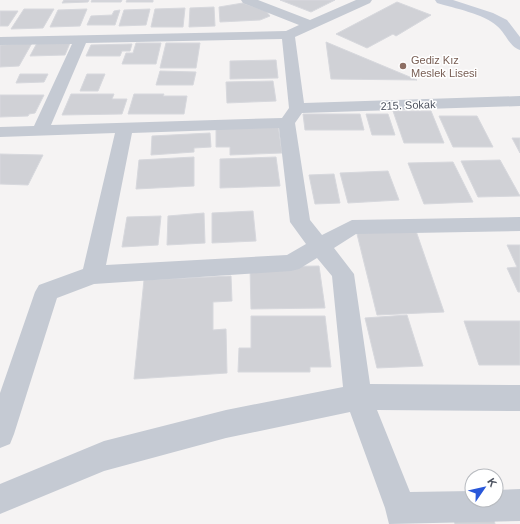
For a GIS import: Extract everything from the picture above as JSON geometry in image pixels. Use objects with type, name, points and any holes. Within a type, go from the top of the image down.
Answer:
[{"type":"street","points":[[248,0],[310,25]]},
{"type":"street","points":[[0,41],[288,35],[366,0]]},
{"type":"street","points":[[441,0],[489,16],[502,23],[520,46]]},
{"type":"street","points":[[502,23],[520,23]]},
{"type":"street","points":[[288,35],[300,222],[343,274],[358,397],[403,516],[520,505]]},
{"type":"street","points":[[40,131],[81,39]]},
{"type":"street","name":"215. Sokak","points":[[0,132],[125,128],[520,102]]},
{"type":"street","points":[[93,275],[125,128]]},
{"type":"street","points":[[0,434],[47,292],[93,275],[291,263],[352,227],[520,224]]},
{"type":"street","points":[[0,499],[104,456],[226,424],[358,397],[520,398]]},
{"type":"building","points":[[64,0],[89,0],[88,2],[62,3]]},
{"type":"building","points":[[92,0],[122,0],[121,2],[91,2]]},
{"type":"building","points":[[127,0],[153,0],[153,2],[126,2]]},
{"type":"building","points":[[280,0],[335,0],[311,12]]},
{"type":"building","points":[[397,2],[431,15],[396,36],[393,34],[367,48],[336,34]]},
{"type":"building","points":[[243,3],[266,11],[270,16],[260,20],[220,22],[219,7]]},
{"type":"building","points":[[214,7],[215,26],[189,27],[190,8]]},
{"type":"building","points":[[185,8],[183,27],[151,27],[155,9]]},
{"type":"building","points":[[24,9],[54,9],[43,28],[11,29]]},
{"type":"building","points":[[87,9],[80,26],[50,27],[58,10]]},
{"type":"building","points":[[150,9],[146,25],[119,26],[124,10]]},
{"type":"building","points":[[120,10],[115,25],[87,25],[91,16],[112,15],[114,11]]},
{"type":"building","points":[[0,11],[18,11],[8,26],[0,26]]},
{"type":"building","points":[[326,42],[417,80],[331,79]]},
{"type":"building","points":[[32,43],[19,66],[0,67],[0,45]]},
{"type":"building","points":[[37,43],[70,43],[65,55],[30,56]]},
{"type":"building","points":[[136,43],[161,43],[156,64],[122,64],[126,53],[133,53]]},
{"type":"building","points":[[166,43],[200,43],[196,68],[160,68]]},
{"type":"building","points":[[132,44],[130,51],[122,51],[120,56],[86,56],[91,45]]},
{"type":"building","points":[[276,60],[278,78],[230,79],[230,61]]},
{"type":"building","points":[[160,71],[196,72],[193,85],[156,85]]},
{"type":"building","points":[[20,74],[48,74],[44,82],[16,83]]},
{"type":"building","points":[[87,74],[105,74],[98,91],[80,91]]},
{"type":"building","points":[[273,81],[276,101],[227,103],[226,82]]},
{"type":"building","points":[[71,94],[114,94],[112,99],[127,99],[122,114],[62,115]]},
{"type":"building","points":[[134,94],[187,96],[184,114],[128,114]]},
{"type":"building","points":[[0,95],[44,95],[35,113],[29,114],[28,116],[0,117]]},
{"type":"building","points":[[393,111],[431,111],[444,143],[404,143]]},
{"type":"building","points":[[303,114],[360,114],[364,130],[305,130]]},
{"type":"building","points":[[366,114],[388,114],[395,135],[372,135]]},
{"type":"building","points":[[439,116],[477,116],[493,147],[453,147]]},
{"type":"building","points":[[278,125],[282,153],[230,155],[230,147],[216,147],[216,127]]},
{"type":"building","points":[[210,133],[211,147],[194,148],[194,152],[151,155],[152,136]]},
{"type":"building","points":[[512,138],[520,138],[520,153]]},
{"type":"building","points":[[0,154],[43,155],[28,185],[0,184]]},
{"type":"building","points":[[194,157],[194,186],[136,189],[139,160]]},
{"type":"building","points":[[276,157],[280,186],[220,188],[220,159]]},
{"type":"building","points":[[500,160],[520,196],[478,197],[461,161]]},
{"type":"building","points":[[453,162],[473,202],[424,204],[408,163]]},
{"type":"building","points":[[388,171],[399,200],[348,203],[340,173]]},
{"type":"building","points":[[334,174],[340,203],[315,204],[309,175]]},
{"type":"building","points":[[253,211],[256,241],[212,243],[212,213]]},
{"type":"building","points":[[204,213],[205,243],[167,245],[168,216]]},
{"type":"building","points":[[161,216],[158,245],[122,247],[127,217]]},
{"type":"building","points":[[415,228],[444,312],[377,315],[356,230]]},
{"type":"building","points":[[507,245],[520,245],[520,292],[518,292],[507,268],[517,267]]},
{"type":"building","points":[[319,266],[325,308],[251,309],[250,267]]},
{"type":"building","points":[[231,276],[232,301],[213,302],[213,330],[226,329],[227,373],[134,379],[144,280]]},
{"type":"building","points":[[407,315],[423,366],[377,368],[365,318]]},
{"type":"building","points":[[251,316],[325,316],[331,367],[310,367],[310,372],[238,372],[239,348],[251,348]]},
{"type":"building","points":[[464,321],[520,321],[520,365],[479,365]]},
{"type":"building","points":[[453,516],[493,516],[495,524],[455,524]]},
{"type":"place","name":"Gediz Kız Meslek Lisesi","points":[[403,66]]}]
